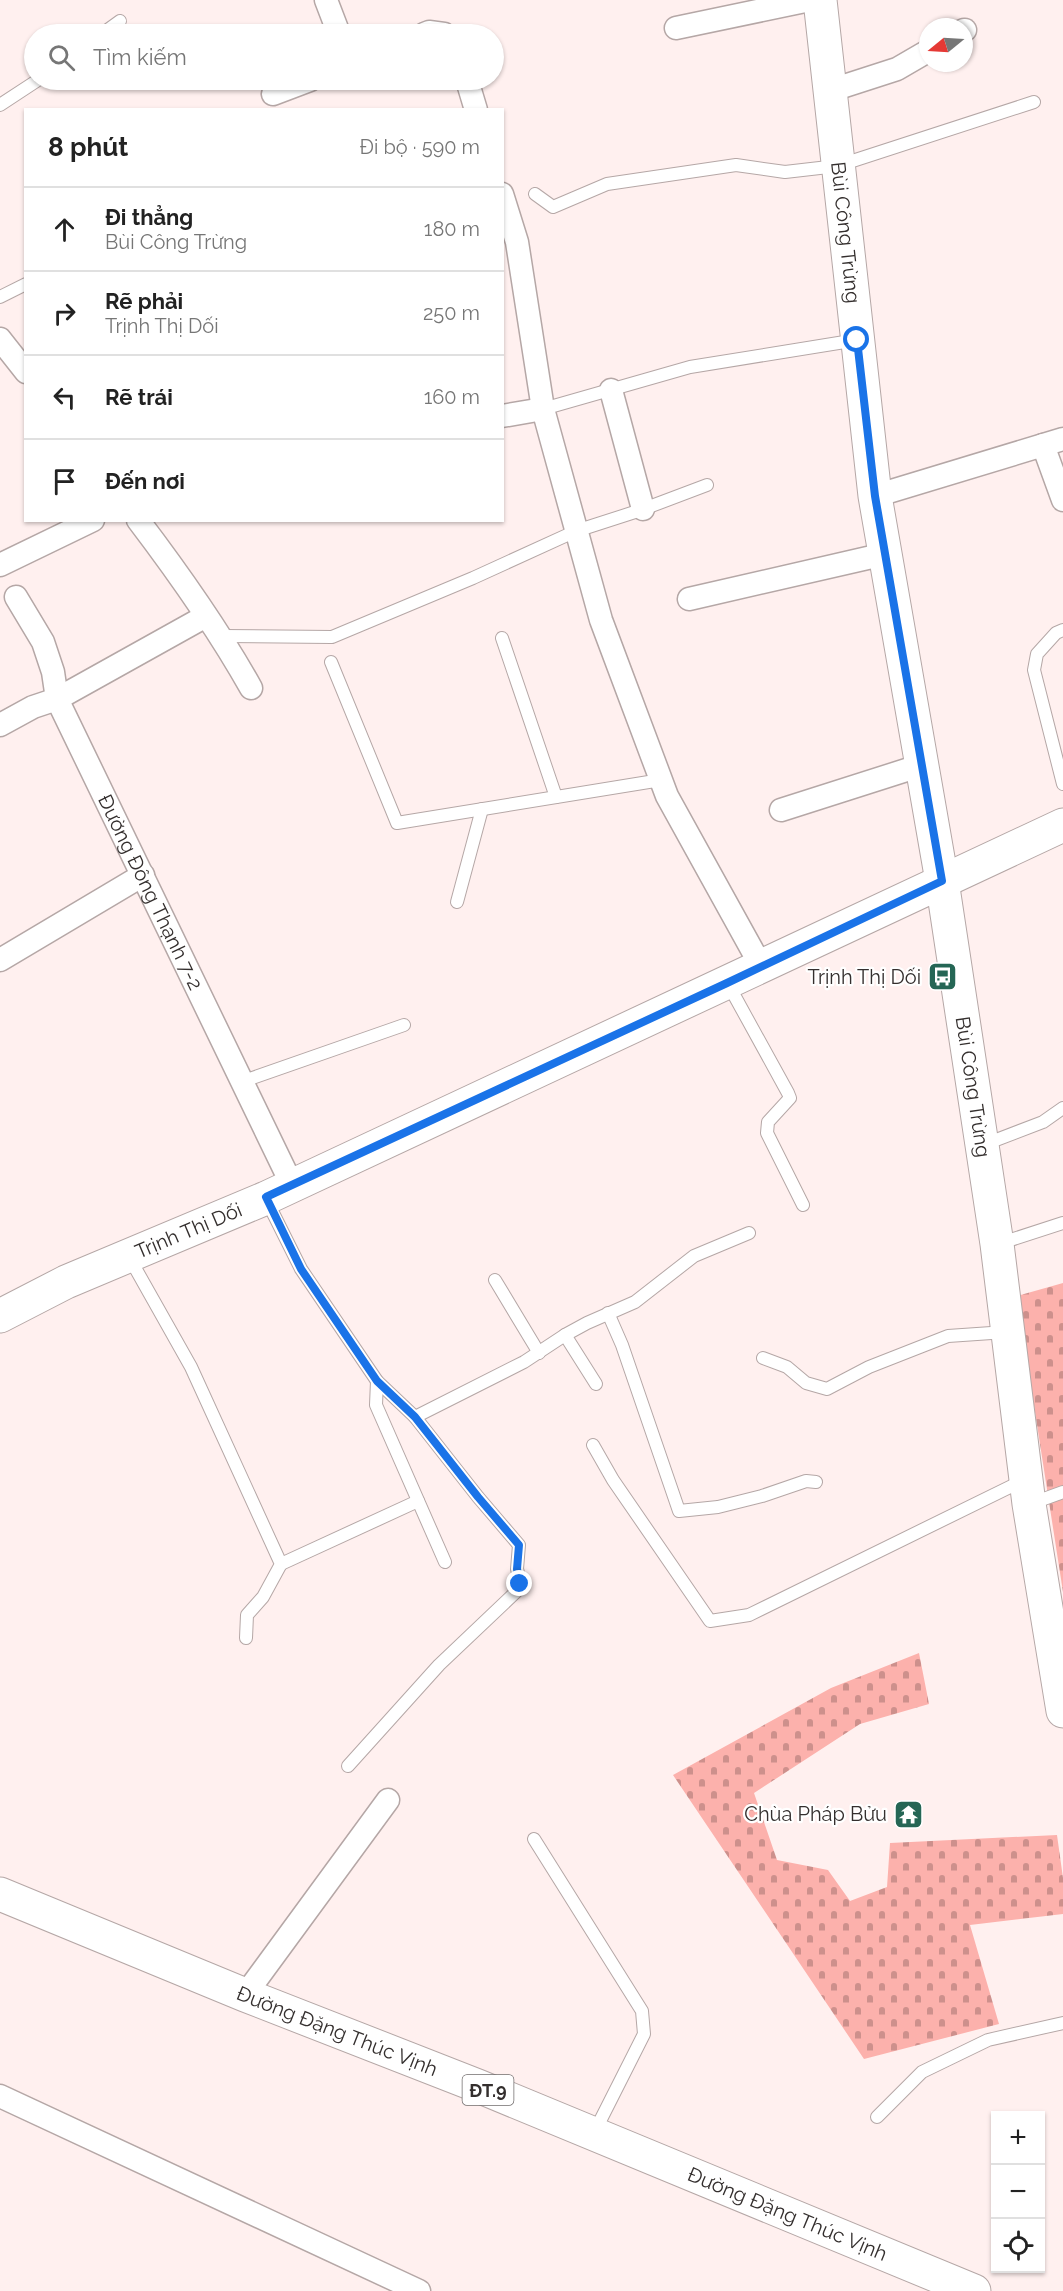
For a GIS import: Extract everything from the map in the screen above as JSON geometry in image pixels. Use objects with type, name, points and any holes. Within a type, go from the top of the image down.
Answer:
[{"type":"street","points":[[326,0],[335,24]]},
{"type":"street","points":[[676,28],[810,0]]},
{"type":"street","name":"Bùi Công Trừng","points":[[820,0],[832,90],[837,166],[875,496],[942,881],[997,1244],[1027,1492],[1063,1711]]},
{"type":"street","points":[[832,90],[897,69],[919,56]]},
{"type":"street","points":[[273,94],[284,90]]},
{"type":"street","points":[[470,90],[475,108]]},
{"type":"street","points":[[504,200],[517,242],[543,409],[601,620],[667,796],[761,966]]},
{"type":"street","points":[[0,339],[24,371]]},
{"type":"street","points":[[611,390],[643,509]]},
{"type":"street","points":[[504,416],[543,409]]},
{"type":"street","points":[[875,496],[1053,442],[1063,500]]},
{"type":"street","points":[[0,565],[89,522]]},
{"type":"street","points":[[140,522],[222,636],[251,688]]},
{"type":"street","points":[[689,598],[885,554]]},
{"type":"street","name":"Đường Đông Thạnh 7-2","points":[[16,597],[43,642],[53,672],[57,699],[241,1082],[279,1191]]},
{"type":"street","points":[[0,725],[33,707],[57,699],[206,616]]},
{"type":"street","points":[[782,810],[922,765]]},
{"type":"street","name":"Trịnh Thị Dối","points":[[2,1311],[279,1191],[1063,825]]},
{"type":"street","points":[[0,960],[143,875]]},
{"type":"street","points":[[245,1995],[388,1800]]},
{"type":"street","name":"Đường Đặng Thúc Vịnh","points":[[0,1894],[245,1995],[478,2086],[974,2291]]},
{"type":"street","name":"Đường Đặng Thúc Vịnh","points":[[0,1910],[939,2291]]},
{"type":"street","points":[[0,2096],[419,2291]]},
{"type":"lane","points":[[116,24],[120,21]]},
{"type":"lane","points":[[0,105],[24,89]]},
{"type":"lane","points":[[535,194],[553,207],[607,184],[736,165],[785,172],[837,166],[1034,102]]},
{"type":"lane","points":[[0,297],[24,285]]},
{"type":"lane","points":[[543,409],[690,367],[857,340]]},
{"type":"lane","points":[[222,636],[332,637],[473,578],[576,531],[707,485]]},
{"type":"lane","points":[[1063,630],[1056,633],[1037,654],[1034,670],[1063,784]]},
{"type":"lane","points":[[502,638],[555,797]]},
{"type":"lane","points":[[331,662],[397,823],[661,780]]},
{"type":"lane","points":[[457,902],[482,809]]},
{"type":"lane","points":[[727,983],[790,1098],[768,1122],[768,1133],[803,1205]]},
{"type":"lane","points":[[241,1082],[404,1024]]},
{"type":"lane","points":[[982,1145],[1043,1122],[1063,1108]]},
{"type":"lane","points":[[279,1191],[301,1269],[377,1381],[415,1417],[519,1545],[517,1569],[520,1584],[517,1592],[439,1665],[348,1766]]},
{"type":"lane","points":[[997,1244],[1063,1223]]},
{"type":"lane","points":[[415,1417],[539,1353],[565,1335],[635,1302],[694,1256],[749,1233]]},
{"type":"lane","points":[[128,1256],[192,1367],[281,1564]]},
{"type":"lane","points":[[495,1280],[539,1353]]},
{"type":"lane","points":[[608,1313],[622,1345],[679,1511],[718,1507],[762,1496],[806,1481],[816,1482]]},
{"type":"lane","points":[[763,1358],[787,1367],[806,1383],[827,1389],[869,1367],[948,1336],[1007,1332]]},
{"type":"lane","points":[[565,1335],[596,1384]]},
{"type":"lane","points":[[377,1381],[376,1405],[445,1562]]},
{"type":"lane","points":[[593,1445],[613,1480],[710,1621],[749,1615],[1027,1492],[1063,1492]]},
{"type":"lane","points":[[246,1638],[247,1615],[263,1598],[281,1564],[418,1501]]},
{"type":"lane","points":[[534,1839],[642,2011],[644,2034],[593,2134]]},
{"type":"lane","points":[[877,2117],[922,2072],[988,2040],[1063,2023]]},
{"type":"green space","points":[[1063,1283],[1063,1592],[1017,1296]]},
{"type":"green space","points":[[919,1653],[929,1704],[860,1724],[754,1793],[777,1860],[828,1870],[850,1901],[887,1887],[890,1843],[1057,1835],[1063,1878],[1063,1914],[970,1925],[999,2024],[864,2059],[673,1775],[831,1688]]},
{"type":"place","name":"Trịnh Thị Dối","points":[[942,977]]},
{"type":"place","name":"Chùa Pháp Bửu","points":[[908,1814]]},
{"type":"route","points":[[520,1584],[517,1569],[519,1545],[415,1417],[377,1381],[301,1269],[266,1197],[942,881],[875,496],[857,340]]}]
